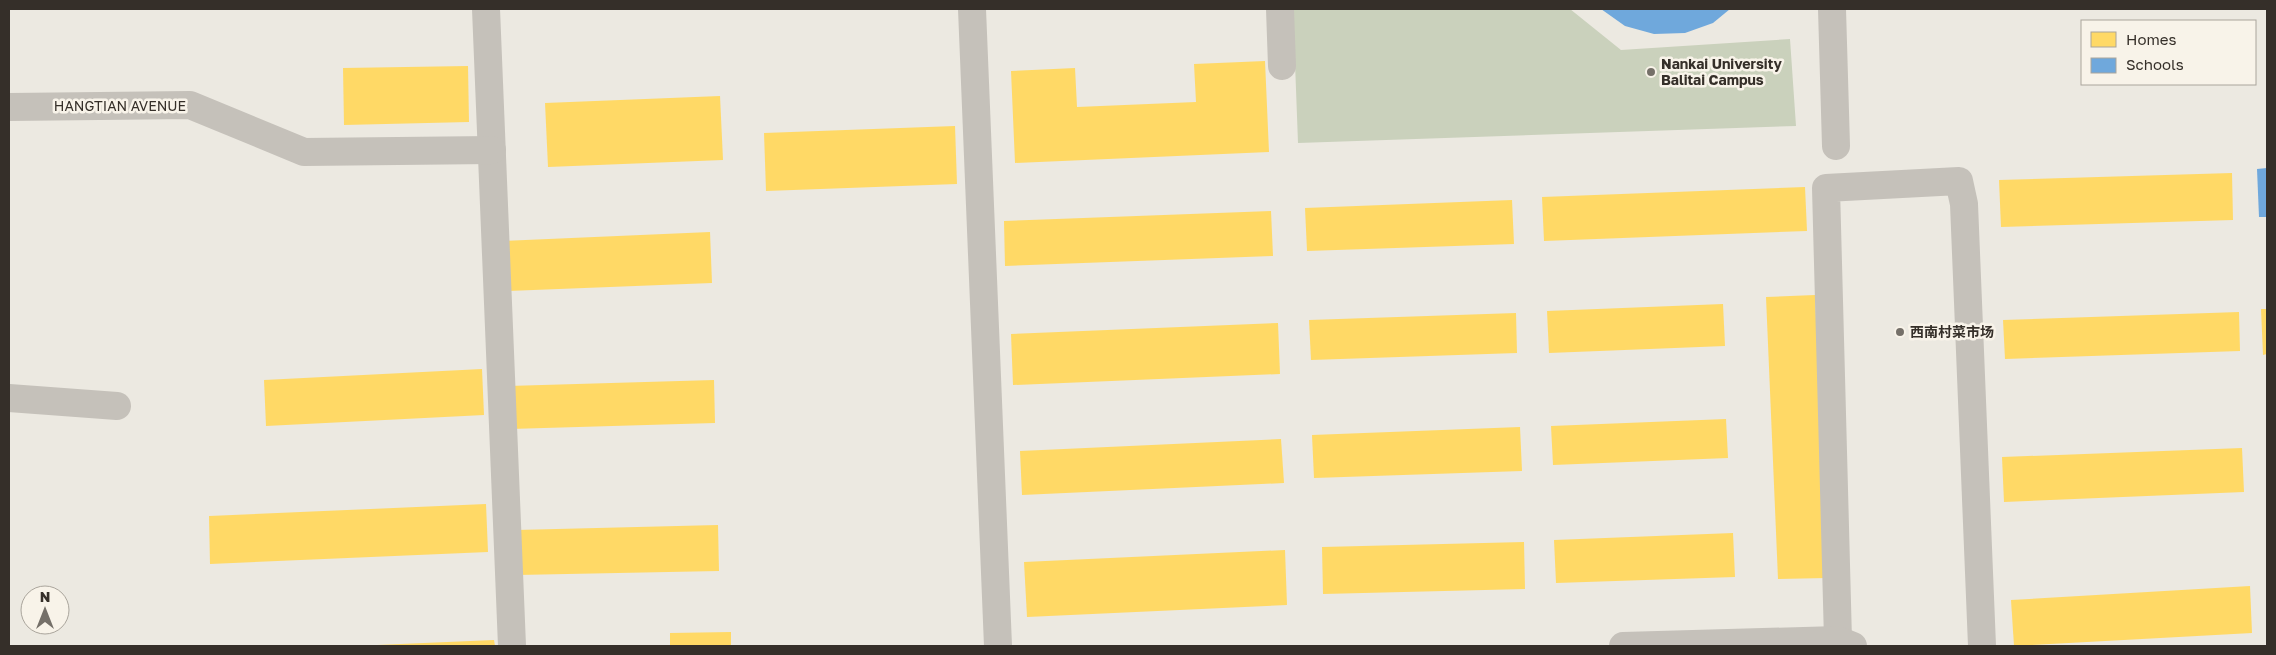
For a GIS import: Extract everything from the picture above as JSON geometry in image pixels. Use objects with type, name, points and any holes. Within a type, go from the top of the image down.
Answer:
[{"type":"street","points":[[486,9],[512,646]]},
{"type":"street","points":[[972,9],[998,646]]},
{"type":"street","points":[[1280,9],[1282,66]]},
{"type":"street","points":[[1832,9],[1836,146]]},
{"type":"street","name":"HANGTIAN AVENUE","points":[[9,106],[190,105],[304,152],[492,150]]},
{"type":"street","points":[[1623,646],[1846,643],[1826,188],[1960,181],[1964,204],[1982,646]]},
{"type":"street","points":[[9,398],[117,406]]},
{"type":"green space","points":[[1293,9],[1570,9],[1621,50],[1790,39],[1796,126],[1298,143]]},
{"type":"building: Homes","points":[[1265,61],[1269,152],[1015,163],[1011,71],[1075,68],[1077,107],[1196,102],[1194,64]]},
{"type":"building: Homes","points":[[468,66],[469,122],[344,125],[343,68]]},
{"type":"building: Homes","points":[[720,96],[723,160],[548,167],[545,103]]},
{"type":"building: Homes","points":[[955,126],[957,184],[766,191],[764,133]]},
{"type":"building: Homes","points":[[2232,173],[2233,220],[2001,227],[1999,180]]},
{"type":"building: Homes","points":[[1805,187],[1807,231],[1544,241],[1542,197]]},
{"type":"building: Homes","points":[[1512,200],[1514,244],[1307,251],[1305,208]]},
{"type":"building: Homes","points":[[1271,211],[1273,256],[1005,266],[1004,221]]},
{"type":"building: Homes","points":[[710,232],[712,283],[507,291],[505,241]]},
{"type":"building: Homes","points":[[1815,295],[1827,578],[1778,579],[1766,297]]},
{"type":"building: Homes","points":[[1723,304],[1725,346],[1549,353],[1547,311]]},
{"type":"building: Homes","points":[[2261,309],[2267,309],[2267,354],[2263,355]]},
{"type":"building: Homes","points":[[2239,312],[2240,351],[2005,359],[2003,320]]},
{"type":"building: Homes","points":[[1516,313],[1517,353],[1311,360],[1309,320]]},
{"type":"building: Homes","points":[[1278,323],[1280,374],[1013,385],[1011,334]]},
{"type":"building: Homes","points":[[482,369],[484,415],[266,426],[264,380]]},
{"type":"building: Homes","points":[[714,380],[715,423],[510,429],[508,386]]},
{"type":"building: Homes","points":[[1726,419],[1728,458],[1553,465],[1551,426]]},
{"type":"building: Homes","points":[[1520,427],[1522,471],[1314,478],[1312,435]]},
{"type":"building: Homes","points":[[1281,439],[1284,483],[1022,495],[1020,451]]},
{"type":"building: Homes","points":[[2242,448],[2244,492],[2004,502],[2002,457]]},
{"type":"building: Homes","points":[[486,504],[488,552],[210,564],[209,516]]},
{"type":"building: Homes","points":[[718,525],[719,571],[517,575],[516,530]]},
{"type":"building: Homes","points":[[1733,533],[1735,577],[1556,583],[1554,540]]},
{"type":"building: Homes","points":[[1524,542],[1525,589],[1323,594],[1322,547]]},
{"type":"building: Homes","points":[[1285,550],[1287,605],[1027,617],[1024,562]]},
{"type":"building: Homes","points":[[2250,586],[2252,633],[2014,646],[2011,600]]},
{"type":"building: Homes","points":[[731,632],[731,646],[670,646],[670,633]]},
{"type":"building: Homes","points":[[494,640],[495,646],[377,646],[377,645]]},
{"type":"building: Schools","points":[[1601,9],[1730,9],[1713,23],[1685,33],[1654,34],[1625,26]]},
{"type":"building: Schools","points":[[2267,168],[2267,217],[2259,217],[2257,169]]},
{"type":"place","name":"Nankai University Balitai Campus","points":[[1651,72]]},
{"type":"place","name":"西南村菜市场","points":[[1900,332]]}]
